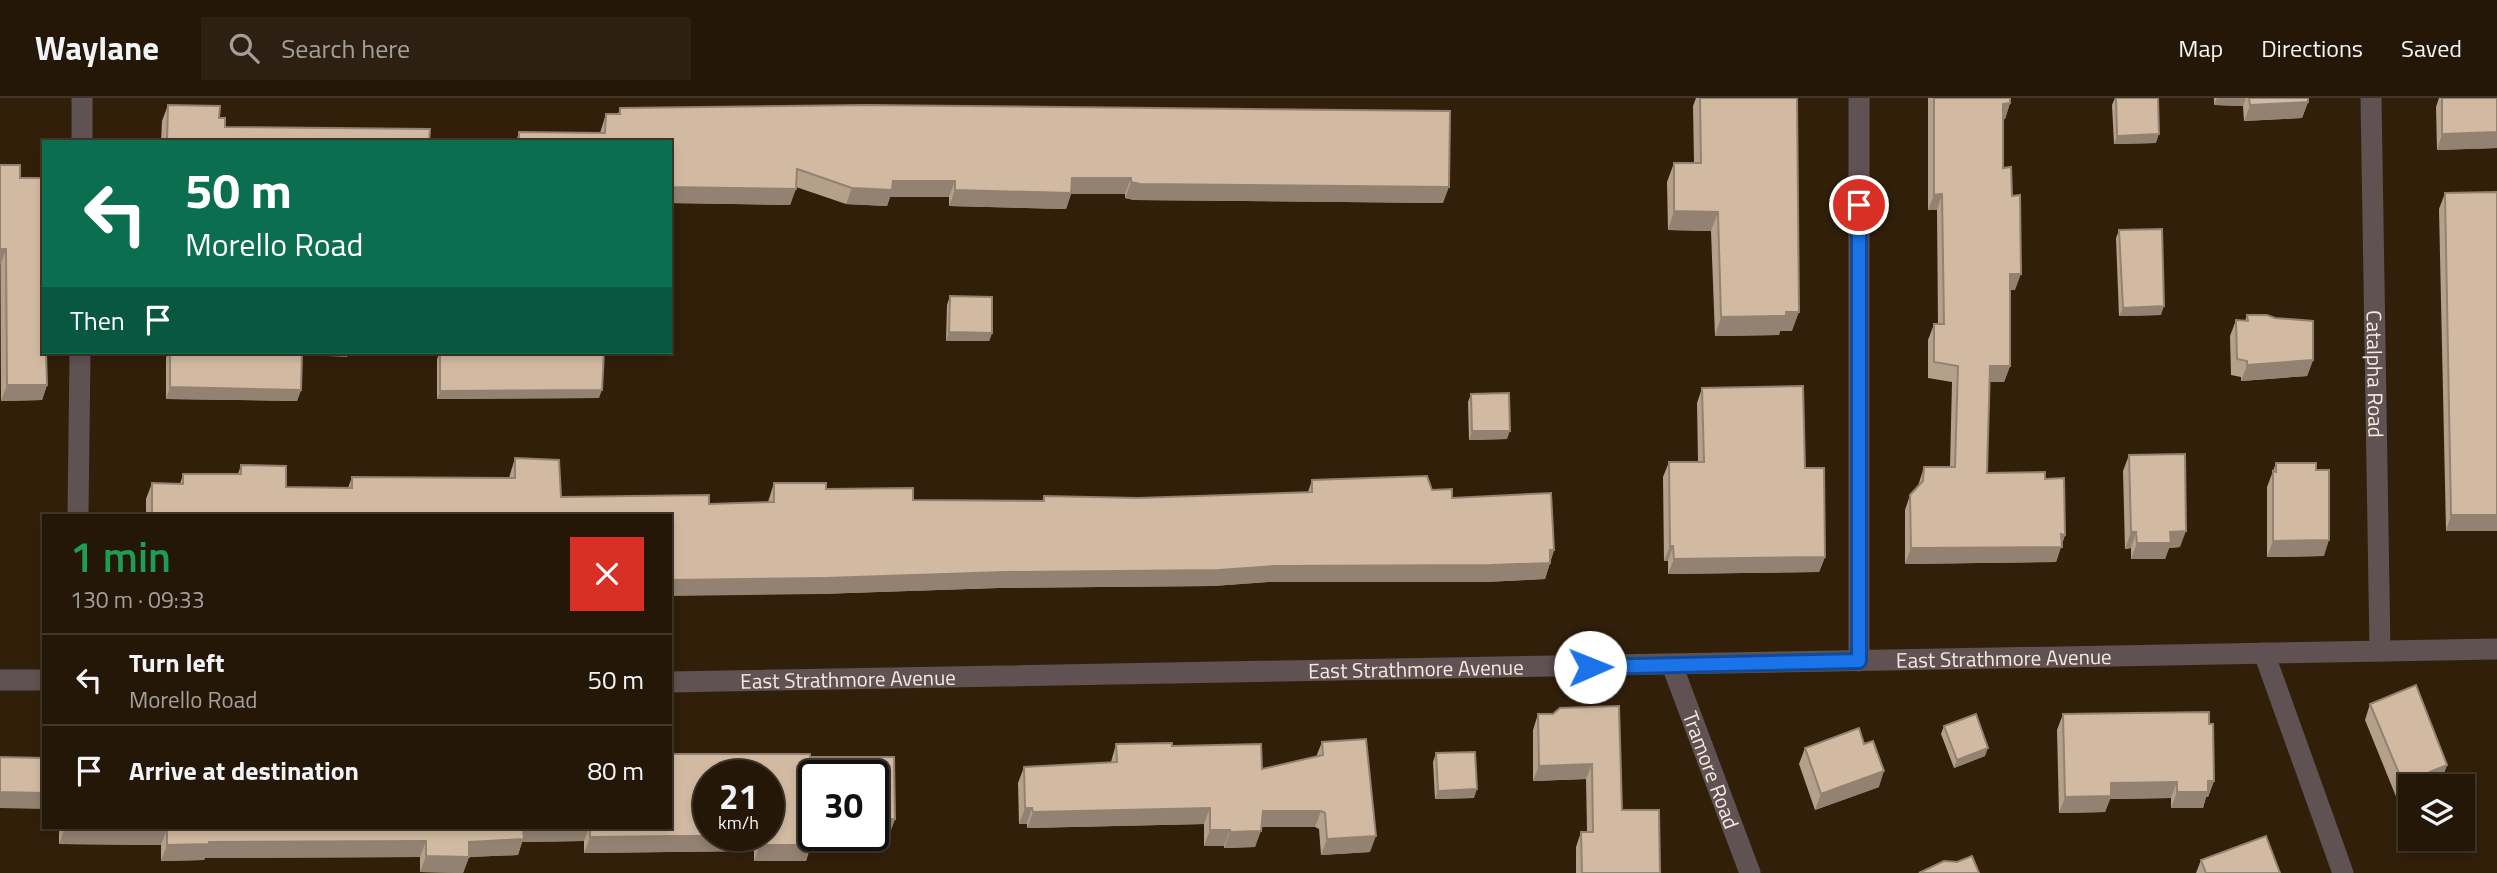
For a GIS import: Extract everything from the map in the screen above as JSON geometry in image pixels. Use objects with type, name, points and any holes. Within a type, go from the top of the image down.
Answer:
[{"type":"street","points":[[82,98],[82,140]]},
{"type":"street","points":[[1859,98],[1859,661]]},
{"type":"street","name":"Catalpha Road","points":[[2371,98],[2380,651]]},
{"type":"street","points":[[78,514],[80,354]]},
{"type":"street","name":"East Strathmore Avenue","points":[[672,682],[2497,649]]},
{"type":"street","points":[[2264,653],[2343,873]]},
{"type":"street","name":"Tramore Road","points":[[1672,665],[1750,873]]},
{"type":"street","points":[[0,680],[42,680]]},
{"type":"building","points":[[1700,98],[1797,98],[1799,312],[1786,312],[1786,316],[1721,317],[1718,212],[1674,211],[1674,163],[1701,163]]},
{"type":"building","points":[[1934,98],[2010,98],[2010,103],[2003,104],[2003,168],[2011,167],[2012,196],[2020,195],[2021,274],[2010,274],[2010,366],[1990,366],[1987,473],[2045,472],[2045,479],[2064,478],[2065,535],[2061,534],[2062,547],[1911,548],[1910,495],[1923,481],[1924,467],[1955,467],[1958,366],[1934,362],[1934,324],[1944,324],[1942,194],[1934,195]]},
{"type":"building","points":[[2116,98],[2158,98],[2159,134],[2117,136]]},
{"type":"building","points":[[2249,98],[2308,98],[2308,102],[2250,105]]},
{"type":"building","points":[[2442,98],[2497,98],[2497,132],[2442,134]]},
{"type":"building","points":[[168,105],[220,106],[219,118],[225,118],[225,127],[430,129],[429,140],[167,140]]},
{"type":"building","points":[[866,105],[1450,111],[1449,187],[1140,184],[1131,182],[1131,178],[1072,178],[1071,193],[955,190],[955,181],[893,181],[892,190],[852,188],[797,169],[796,189],[672,187],[672,140],[519,140],[519,132],[605,133],[606,114],[620,114],[620,108]]},
{"type":"building","points":[[0,165],[20,165],[20,178],[41,178],[42,354],[46,354],[47,385],[7,385],[6,249],[0,249]]},
{"type":"building","points":[[2497,192],[2497,515],[2451,515],[2445,193]]},
{"type":"building","points":[[2162,229],[2164,306],[2123,308],[2119,230]]},
{"type":"building","points":[[950,296],[992,297],[992,333],[949,332]]},
{"type":"building","points":[[2247,315],[2313,321],[2313,360],[2247,365],[2247,361],[2237,359],[2236,320],[2248,321]]},
{"type":"building","points":[[170,354],[302,354],[301,390],[170,387]]},
{"type":"building","points":[[440,354],[604,354],[602,390],[440,391]]},
{"type":"building","points":[[1803,386],[1805,468],[1824,468],[1825,557],[1674,559],[1673,546],[1670,546],[1669,462],[1704,462],[1702,388]]},
{"type":"building","points":[[1509,393],[1510,431],[1472,431],[1471,394]]},
{"type":"building","points":[[2185,454],[2186,531],[2170,532],[2171,543],[2137,543],[2136,532],[2131,532],[2129,455]]},
{"type":"building","points":[[515,458],[559,460],[561,497],[709,495],[709,504],[774,502],[774,483],[826,483],[826,489],[913,488],[913,500],[1044,501],[1044,496],[1138,498],[1312,492],[1312,480],[1427,476],[1432,490],[1452,489],[1452,498],[1551,493],[1554,550],[1550,550],[1550,563],[1274,566],[1219,570],[672,580],[672,514],[152,514],[152,483],[183,484],[183,474],[241,474],[241,465],[286,466],[286,487],[352,488],[352,477],[515,478]]},
{"type":"building","points":[[2276,463],[2316,463],[2316,470],[2329,470],[2329,540],[2273,541],[2273,471],[2276,472]]},
{"type":"building","points":[[2416,685],[2447,765],[2425,774],[2399,774],[2370,704]]},
{"type":"building","points":[[1619,706],[1622,810],[1659,810],[1660,873],[1582,873],[1581,832],[1593,832],[1592,764],[1539,766],[1538,714],[1553,714],[1560,708]]},
{"type":"building","points":[[2209,712],[2209,724],[2213,724],[2214,781],[2208,781],[2208,792],[2177,792],[2177,782],[2111,783],[2111,796],[2065,797],[2063,714]]},
{"type":"building","points":[[1976,714],[1988,748],[1957,760],[1944,726]]},
{"type":"building","points":[[1859,728],[1864,744],[1873,741],[1884,771],[1821,794],[1805,748]]},
{"type":"building","points":[[1366,739],[1376,836],[1327,839],[1325,813],[1321,811],[1263,811],[1261,831],[1230,832],[1210,830],[1210,808],[1033,812],[1032,808],[1025,808],[1024,767],[1117,762],[1116,744],[1261,744],[1262,769],[1323,755],[1322,742]]},
{"type":"building","points":[[1475,752],[1477,789],[1438,791],[1436,753]]},
{"type":"building","points":[[672,754],[894,757],[895,819],[889,819],[889,760],[798,760],[798,845],[784,845],[784,760],[693,760],[693,836],[590,837],[590,829],[672,829]]},
{"type":"building","points":[[0,757],[42,758],[42,793],[0,792]]},
{"type":"building","points":[[167,829],[523,829],[524,839],[469,842],[469,857],[426,856],[426,841],[209,842],[167,845]]},
{"type":"building","points":[[2266,836],[2280,873],[2206,873],[2201,860]]},
{"type":"building","points":[[1972,856],[1979,873],[1919,873],[1944,861],[1957,862]]},
{"type":"route","points":[[1590,667],[1859,661],[1859,205]]}]
